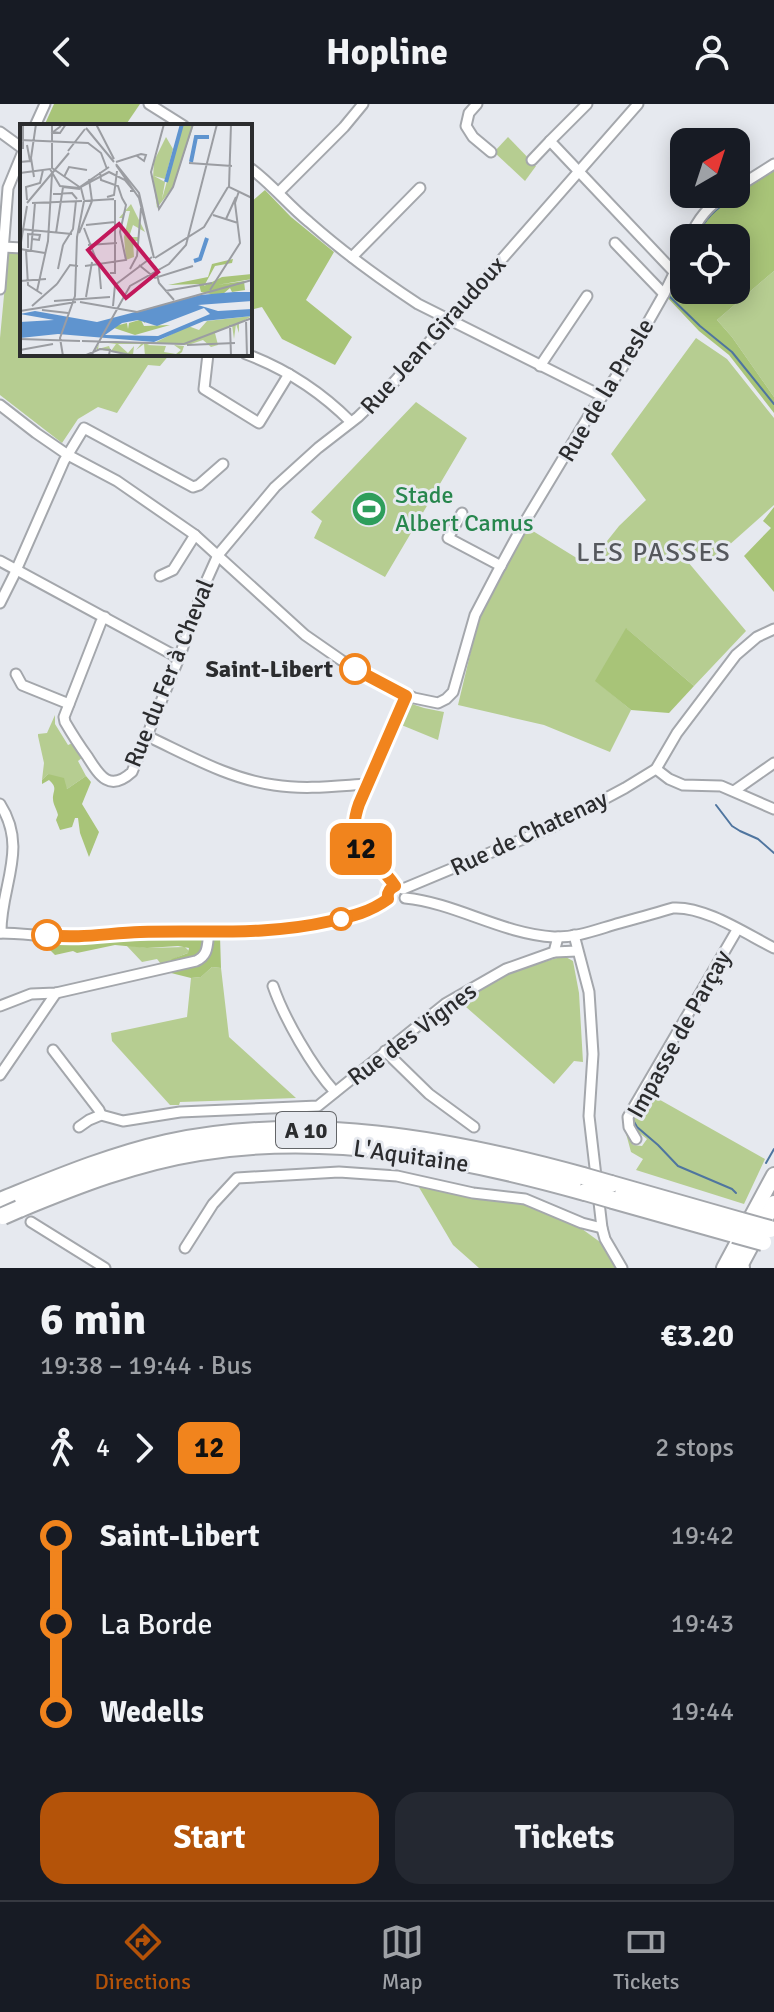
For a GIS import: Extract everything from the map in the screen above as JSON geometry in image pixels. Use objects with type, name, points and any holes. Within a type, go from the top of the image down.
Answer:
[{"type":"highway","name":"L'Aquitaine","points":[[5,1209],[86,1167],[140,1150],[196,1138],[281,1130],[338,1131],[410,1139],[508,1157],[584,1184],[608,1197],[770,1237]]},
{"type":"main road","points":[[736,1268],[774,1175]]},
{"type":"main road","points":[[736,1268],[774,1203]]},
{"type":"street","points":[[36,124],[45,104]]},
{"type":"street","points":[[149,104],[181,124]]},
{"type":"street","points":[[279,192],[315,150],[344,127],[363,104]]},
{"type":"street","points":[[477,104],[469,113],[466,126],[473,137],[491,152]]},
{"type":"street","points":[[532,160],[587,104]]},
{"type":"street","name":"Rue Jean Giraudoux","points":[[218,555],[292,470],[395,381],[638,104]]},
{"type":"street","points":[[0,132],[20,149]]},
{"type":"street","points":[[550,141],[670,268]]},
{"type":"street","points":[[0,289],[8,188],[20,156]]},
{"type":"street","points":[[750,179],[774,164]]},
{"type":"street","points":[[252,169],[319,231],[408,298],[602,396]]},
{"type":"street","points":[[352,257],[420,188]]},
{"type":"street","points":[[695,224],[709,208]]},
{"type":"street","points":[[615,243],[664,294]]},
{"type":"street","points":[[3,247],[20,248]]},
{"type":"street","name":"Rue de la Presle","points":[[406,696],[438,703],[453,692],[475,615],[523,525],[622,368],[670,281]]},
{"type":"street","points":[[540,366],[587,296]]},
{"type":"street","points":[[208,356],[204,389],[259,423],[289,374]]},
{"type":"street","points":[[252,356],[316,391],[351,422]]},
{"type":"street","points":[[0,405],[68,455],[117,481],[195,535],[314,641],[368,677],[406,696],[355,814],[354,835],[365,853],[401,891]]},
{"type":"street","points":[[0,603],[49,493],[84,428],[193,487],[223,464]]},
{"type":"street","points":[[462,513],[448,538],[501,566]]},
{"type":"street","points":[[160,576],[173,570],[195,535]]},
{"type":"street","name":"Rue du Fer à Cheval","points":[[69,704],[65,722],[99,776],[114,782],[125,778],[132,772],[218,555]]},
{"type":"street","points":[[0,561],[179,658]]},
{"type":"street","points":[[16,674],[22,685],[69,704],[105,617]]},
{"type":"street","name":"Rue de Chatenay","points":[[401,891],[552,827],[656,769],[677,733],[736,655],[757,637],[774,629]]},
{"type":"street","points":[[147,736],[243,779],[301,788],[367,784]]},
{"type":"street","points":[[734,791],[774,763]]},
{"type":"street","points":[[656,769],[683,785],[721,786],[774,809]]},
{"type":"street","points":[[0,804],[14,841],[0,933],[81,937],[137,932],[266,931],[321,923],[371,911],[388,899]]},
{"type":"street","points":[[401,891],[397,904],[388,899],[390,889],[401,891],[493,923],[558,937],[683,907],[698,911],[774,948]]},
{"type":"street","name":"Impasse de Parçay","points":[[636,1139],[629,1127],[628,1117],[737,930]]},
{"type":"street","points":[[0,1006],[31,994],[56,993],[199,960],[207,952],[209,932]]},
{"type":"street","points":[[574,935],[589,992],[593,1054],[589,1116],[608,1197],[602,1228],[622,1268]]},
{"type":"street","points":[[554,952],[558,937]]},
{"type":"street","name":"Rue des Vignes","points":[[101,1115],[123,1121],[180,1112],[318,1106],[427,1017],[478,984],[506,969],[554,952],[577,951]]},
{"type":"street","points":[[273,986],[316,1069],[335,1092]]},
{"type":"street","points":[[0,1075],[56,993]]},
{"type":"street","points":[[53,1050],[101,1115],[79,1127]]},
{"type":"street","points":[[385,1051],[429,1094],[474,1127]]},
{"type":"street","points":[[185,1248],[213,1204],[237,1178],[305,1173],[376,1173],[473,1193],[517,1198],[602,1228]]},
{"type":"street","points":[[31,1222],[105,1268]]},
{"type":"green space","points":[[54,104],[140,104],[126,124],[45,124]]},
{"type":"green space","points":[[508,137],[536,166],[525,181],[494,152]]},
{"type":"green space","points":[[766,169],[774,171],[774,271],[750,292],[750,224],[695,224],[712,208],[750,208],[750,179]]},
{"type":"green space","points":[[265,190],[291,217],[334,252],[306,300],[352,337],[335,365],[282,339],[262,307],[252,310],[252,201]]},
{"type":"green space","points":[[8,253],[20,253],[20,356],[168,356],[160,366],[148,365],[117,413],[98,407],[78,419],[62,443],[0,395],[0,338]]},
{"type":"green space","points":[[774,271],[774,397],[717,320],[736,304],[750,304],[750,292]]},
{"type":"green space","points":[[670,282],[670,300],[664,294]]},
{"type":"green space","points":[[673,304],[736,304],[717,320],[774,397],[774,413],[729,355],[699,331]]},
{"type":"green space","points":[[696,338],[727,359],[774,418],[774,505],[710,562],[701,551],[688,562],[746,631],[694,686],[627,629],[596,681],[631,710],[610,752],[544,725],[458,705],[479,617],[528,528],[588,565],[619,526],[646,500],[611,454]]},
{"type":"green space","points":[[416,402],[467,438],[385,577],[314,538],[322,521],[311,512]]},
{"type":"green space","points":[[774,507],[774,592],[744,556],[771,528],[763,521]]},
{"type":"green space","points":[[626,628],[694,686],[669,713],[631,710],[595,681]]},
{"type":"green space","points":[[409,703],[444,712],[438,740],[399,724]]},
{"type":"green space","points":[[55,715],[55,724],[68,745],[75,742],[83,757],[78,761],[86,776],[67,789],[48,774],[42,780],[44,763],[38,734],[47,733]]},
{"type":"green space","points":[[48,774],[64,778],[67,789],[86,776],[91,782],[82,804],[99,832],[89,857],[78,818],[75,818],[72,827],[60,830],[53,801],[53,785],[49,780],[42,784]]},
{"type":"green space","points":[[138,935],[204,938],[197,955],[169,962],[188,953],[189,948],[115,945],[55,955],[47,947],[62,941]]},
{"type":"green space","points":[[220,936],[221,968],[212,967],[201,977],[191,978],[167,972],[203,961],[214,939]]},
{"type":"green space","points":[[126,945],[185,947],[189,951],[161,964],[157,959],[142,962]]},
{"type":"green space","points":[[564,956],[573,961],[579,993],[583,1062],[574,1061],[554,1084],[458,1000],[494,980],[498,981],[509,972]]},
{"type":"green space","points":[[212,967],[221,968],[229,1037],[296,1098],[180,1102],[179,1105],[170,1105],[112,1041],[111,1033],[187,1017],[191,978],[201,977]]},
{"type":"green space","points":[[646,1092],[765,1159],[744,1204],[636,1170],[643,1159],[631,1152],[624,1126],[633,1145],[642,1146],[647,1139],[633,1128],[631,1116]]},
{"type":"green space","points":[[417,1184],[472,1197],[523,1203],[578,1226],[600,1242],[616,1268],[479,1268],[453,1245]]},
{"type":"waterway","points":[[704,224],[720,208]]},
{"type":"waterway","points":[[677,304],[732,352],[774,404]]},
{"type":"waterway","points":[[716,805],[732,826],[758,839],[774,853]]},
{"type":"waterway","points":[[634,1115],[637,1127],[678,1166],[736,1193]]},
{"type":"waterway","points":[[766,1163],[774,1149]]},
{"type":"waterway","points":[[716,1268],[722,1256]]},
{"type":"bus line","name":"12","points":[[47,935],[81,937],[137,932],[266,931],[360,914],[371,911],[388,899],[387,894],[395,886],[359,845],[354,835],[354,823],[359,804],[406,696],[355,669]]},
{"type":"place","name":"Stade Albert Camus","points":[[369,509]]},
{"type":"place","name":"Saint-Libert","points":[[355,669]]},
{"type":"district","name":"LES PASSES","points":[[654,553]]}]
